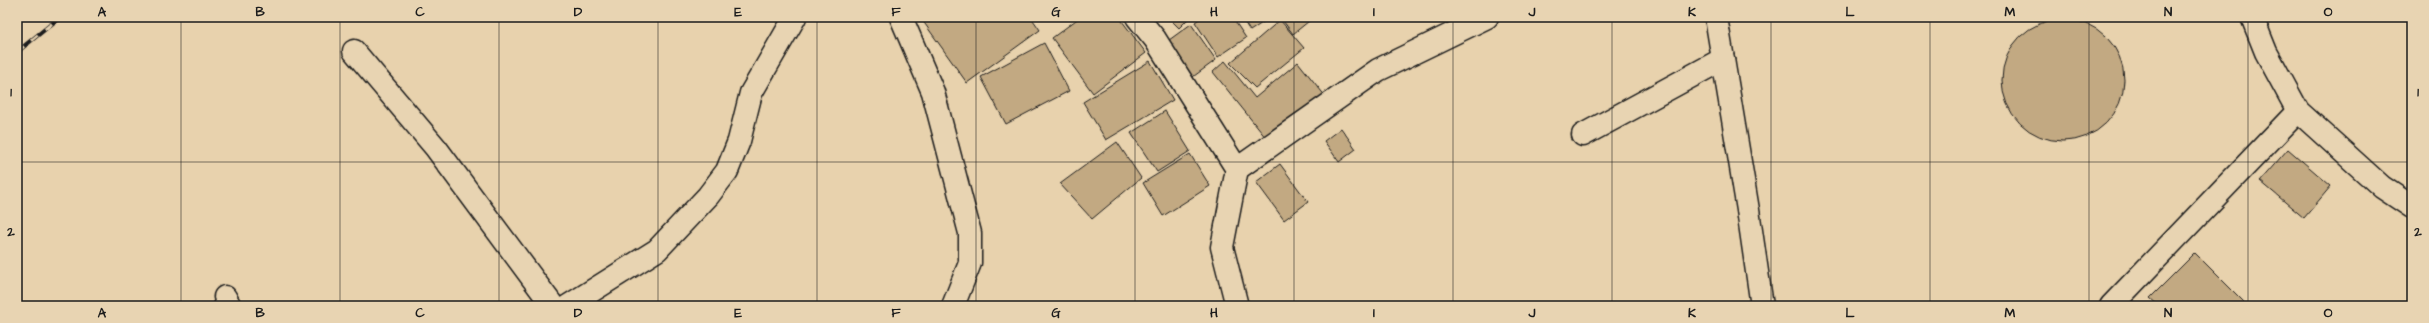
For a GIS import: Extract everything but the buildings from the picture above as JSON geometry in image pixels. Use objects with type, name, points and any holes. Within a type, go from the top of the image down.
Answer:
[{"type":"street","points":[[568,306],[657,250],[708,196],[727,171],[739,141],[751,93],[795,17]]},
{"type":"street","points":[[901,17],[933,92],[970,233],[970,263],[959,304]]},
{"type":"street","points":[[1137,17],[1155,39],[1237,169],[1222,247],[1237,306]]},
{"type":"street","points":[[1237,169],[1378,70],[1488,17]]},
{"type":"street","points":[[1716,17],[1762,306]]},
{"type":"street","points":[[2252,17],[2266,52],[2298,110],[2382,186],[2412,207]]},
{"type":"street","points":[[354,51],[436,148],[553,306]]},
{"type":"street","points":[[1583,135],[1723,58]]},
{"type":"street","points":[[2111,306],[2298,110]]},
{"type":"railway","points":[[17,52],[60,17]]}]
